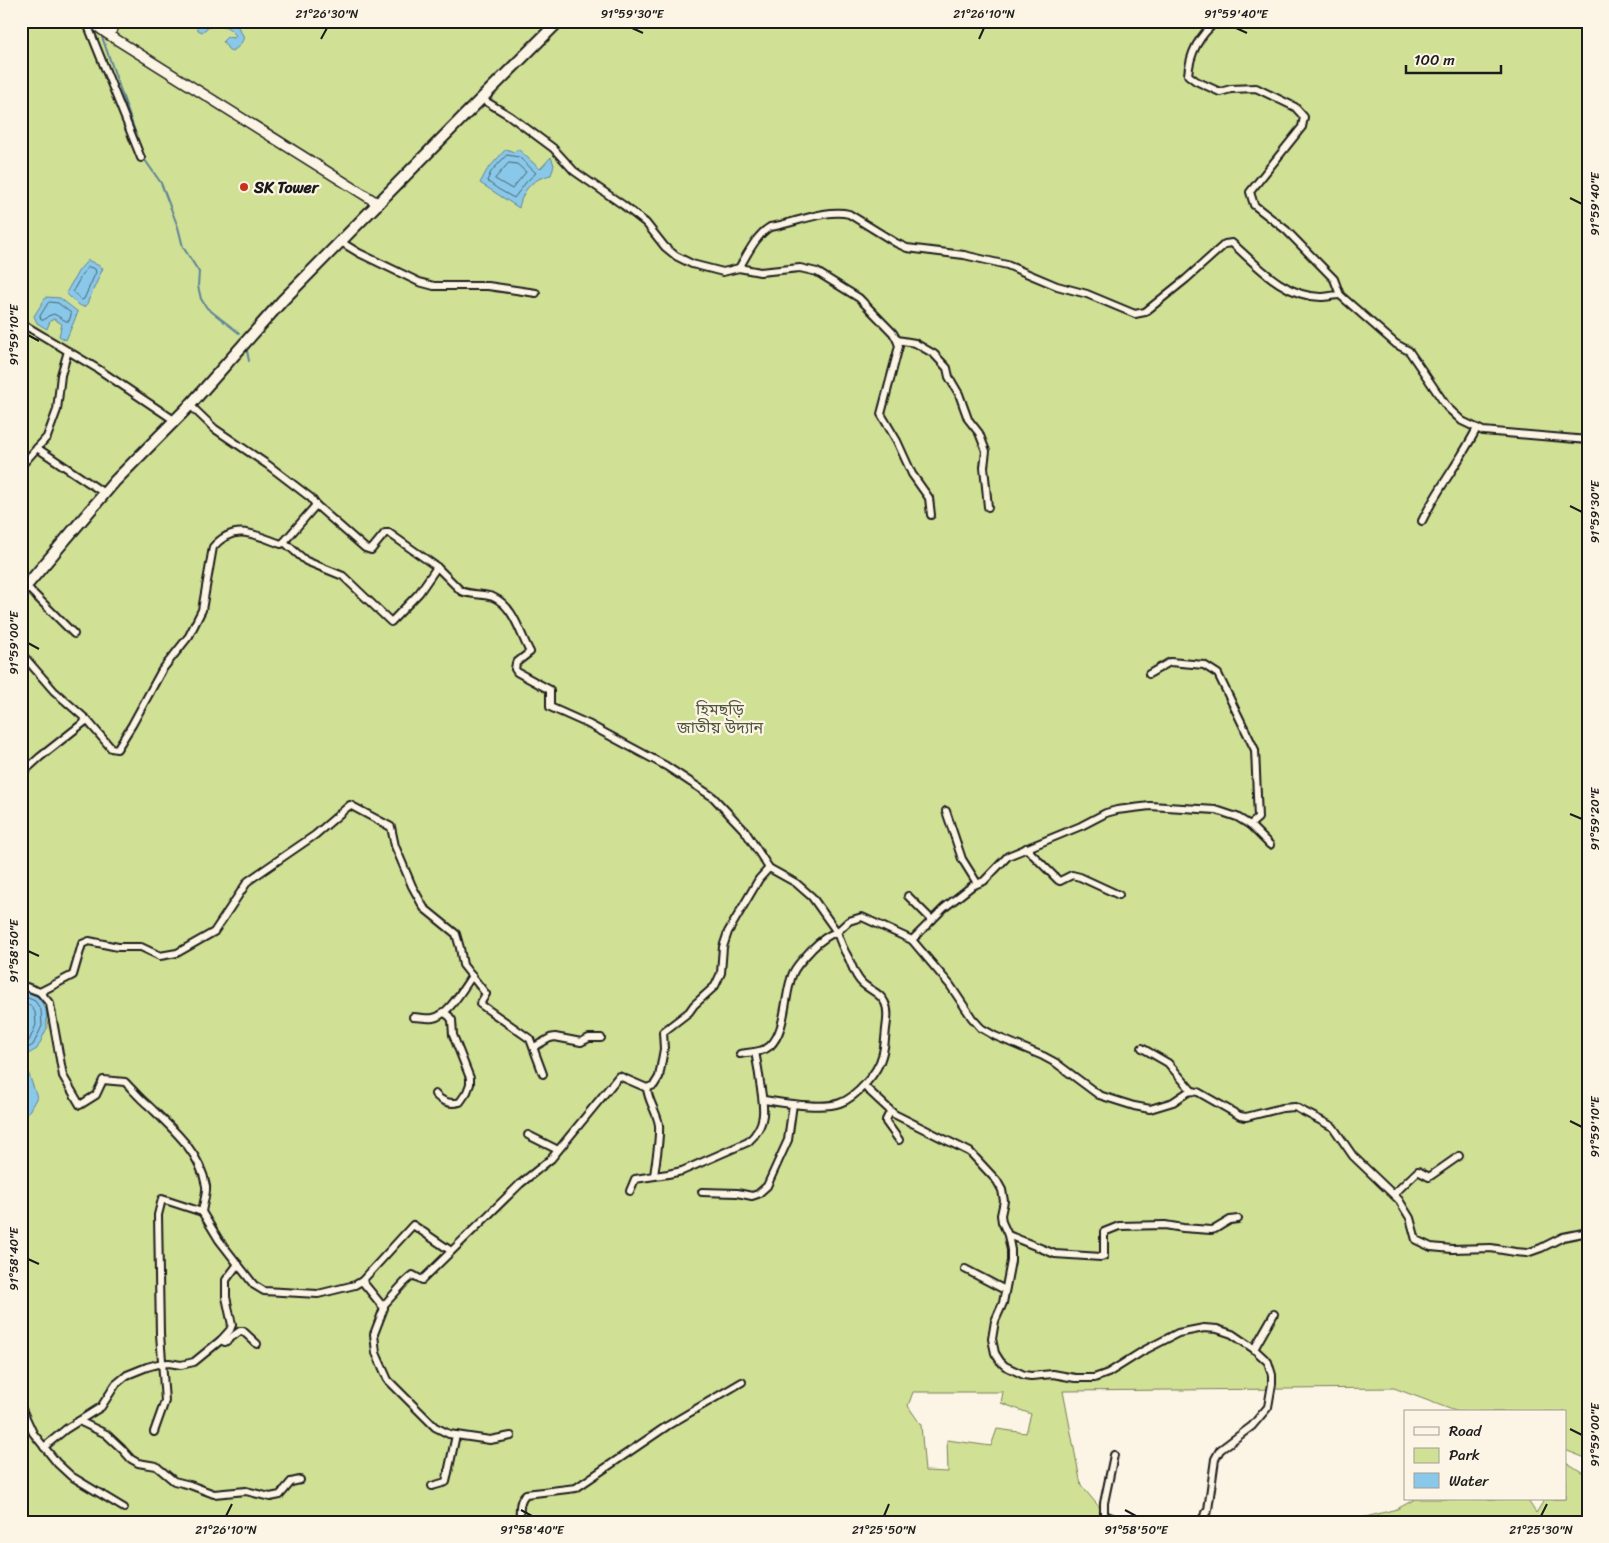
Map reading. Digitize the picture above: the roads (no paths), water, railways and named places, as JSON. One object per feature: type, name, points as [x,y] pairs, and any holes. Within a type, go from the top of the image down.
[{"type":"main road","points":[[24,589],[104,493],[190,405],[282,301],[559,21]]},
{"type":"main road","points":[[90,22],[379,204]]},
{"type":"street","points":[[109,34],[116,21]]},
{"type":"street","points":[[1217,21],[1206,31],[1196,45],[1189,62],[1188,75],[1196,81],[1220,92],[1231,89],[1256,88],[1295,107],[1304,118],[1302,127],[1250,192],[1254,205],[1286,230],[1334,279],[1340,295],[1396,344],[1409,351],[1447,407],[1462,421],[1483,430],[1588,440]]},
{"type":"street","points":[[90,22],[141,158]]},
{"type":"street","points":[[482,98],[553,148],[574,171],[646,223],[676,256],[692,264],[723,272],[739,268],[760,272],[800,268],[817,272],[860,298],[881,319],[897,340],[899,346],[881,414],[912,474],[929,498],[931,516]]},
{"type":"street","points":[[739,268],[756,241],[770,227],[842,212],[849,214],[907,248],[964,255],[1007,265],[1057,286],[1088,294],[1135,314],[1145,312],[1228,243],[1232,244],[1290,290],[1321,297],[1340,295]]},
{"type":"street","points":[[342,242],[359,253],[419,282],[434,286],[488,286],[536,293]]},
{"type":"street","points":[[21,323],[98,369],[174,420]]},
{"type":"street","points":[[897,340],[915,343],[934,354],[947,368],[948,376],[968,419],[979,433],[986,452],[984,467],[988,507]]},
{"type":"street","points":[[21,466],[47,437],[57,410],[61,375],[68,351]]},
{"type":"street","points":[[190,405],[215,428],[311,498],[316,506],[365,548],[371,550],[382,536],[389,533],[437,567],[461,591],[495,598],[510,612],[530,652],[516,663],[515,669],[517,672],[550,690],[550,707],[588,724],[666,766],[713,796],[745,831],[770,868],[796,883],[812,897],[837,932],[855,976],[870,990],[880,995],[886,1005],[887,1020],[882,1057],[864,1086],[840,1103],[828,1106],[764,1100]]},
{"type":"street","points":[[1422,520],[1432,500],[1478,428]]},
{"type":"street","points":[[37,448],[104,493]]},
{"type":"street","points":[[21,654],[54,690],[87,720],[111,748],[117,748],[162,670],[190,636],[202,610],[213,547],[220,539],[238,532],[247,532],[281,544],[316,506]]},
{"type":"street","points":[[284,542],[306,561],[343,576],[391,622],[418,593],[437,567]]},
{"type":"street","points":[[24,589],[74,634]]},
{"type":"street","points":[[1149,674],[1170,662],[1204,665],[1218,674],[1255,750],[1258,818],[1250,825]]},
{"type":"street","points":[[21,774],[87,720]]},
{"type":"street","points":[[40,992],[73,975],[82,944],[89,941],[118,947],[141,947],[160,956],[177,953],[214,932],[248,881],[315,835],[350,805],[391,827],[395,846],[412,886],[424,908],[456,934],[463,965],[486,994],[480,1004],[530,1039],[543,1074]]},
{"type":"street","points":[[912,940],[932,920],[978,883],[984,881],[1008,856],[1082,826],[1106,813],[1117,810],[1150,806],[1216,810],[1237,817],[1250,825],[1270,844]]},
{"type":"street","points":[[946,811],[962,859],[978,883]]},
{"type":"street","points":[[1026,848],[1058,880],[1060,881],[1072,875],[1080,877],[1120,896]]},
{"type":"street","points":[[511,1436],[490,1440],[449,1434],[435,1427],[388,1380],[376,1353],[374,1334],[384,1308],[383,1306],[413,1275],[422,1280],[520,1184],[551,1159],[619,1076],[647,1088],[654,1085],[659,1076],[664,1049],[663,1032],[689,1012],[715,986],[721,973],[723,947],[728,932],[754,886],[770,868]]},
{"type":"street","points":[[908,896],[932,920]]},
{"type":"street","points":[[740,1054],[768,1048],[776,1037],[785,1010],[792,976],[797,966],[816,945],[829,935],[837,932],[849,921],[862,917],[912,940],[950,985],[980,1028],[1056,1063],[1099,1095],[1150,1109],[1172,1102],[1192,1091],[1198,1092],[1240,1116],[1246,1117],[1294,1107],[1326,1123],[1335,1130],[1353,1156],[1365,1169],[1400,1200],[1410,1218],[1416,1240],[1431,1247],[1452,1249],[1491,1248],[1527,1253],[1563,1238],[1588,1232]]},
{"type":"street","points":[[413,1017],[434,1018],[443,1012],[453,1003],[472,976]]},
{"type":"street","points":[[21,985],[40,992],[50,1004],[63,1076],[80,1105],[96,1095],[103,1080],[125,1082],[148,1106],[163,1118],[191,1149],[199,1164],[206,1188],[202,1212]]},
{"type":"street","points":[[435,1094],[439,1099],[448,1103],[460,1102],[470,1084],[467,1068],[453,1035],[452,1020],[443,1012]]},
{"type":"street","points":[[534,1048],[554,1037],[581,1042],[589,1038],[601,1038]]},
{"type":"street","points":[[1142,1048],[1168,1063],[1192,1091]]},
{"type":"street","points":[[630,1191],[634,1179],[682,1171],[748,1142],[755,1136],[760,1129],[764,1100],[755,1052]]},
{"type":"street","points":[[864,1086],[890,1112],[970,1152],[1002,1190],[1004,1201],[1001,1215],[1008,1235],[1011,1261],[1003,1302],[993,1330],[993,1345],[995,1353],[1005,1366],[1024,1375],[1053,1374],[1084,1379],[1101,1376],[1178,1333],[1204,1328],[1218,1329],[1232,1334],[1254,1349],[1268,1362],[1272,1375],[1268,1407],[1252,1426],[1220,1450],[1215,1459],[1208,1510],[1200,1522]]},
{"type":"street","points":[[647,1088],[648,1097],[659,1124],[654,1176]]},
{"type":"street","points":[[702,1192],[737,1193],[752,1196],[758,1194],[767,1186],[788,1140],[793,1104]]},
{"type":"street","points":[[890,1112],[886,1122],[900,1140]]},
{"type":"street","points":[[528,1135],[558,1150]]},
{"type":"street","points":[[1394,1194],[1418,1171],[1429,1177],[1459,1156]]},
{"type":"street","points":[[154,1432],[166,1401],[160,1334],[158,1215],[162,1199],[202,1212],[220,1240],[254,1285],[264,1291],[318,1294],[355,1286],[362,1281],[412,1226],[451,1251]]},
{"type":"street","points":[[1008,1235],[1055,1254],[1102,1257],[1104,1256],[1104,1232],[1119,1226],[1165,1225],[1211,1230],[1238,1218]]},
{"type":"street","points":[[44,1447],[66,1429],[101,1407],[116,1384],[127,1375],[162,1363],[182,1365],[194,1362],[221,1340],[232,1325],[226,1297],[226,1280],[238,1264]]},
{"type":"street","points":[[964,1269],[1005,1290]]},
{"type":"street","points":[[362,1281],[383,1306]]},
{"type":"street","points":[[1254,1349],[1274,1314]]},
{"type":"street","points":[[221,1340],[225,1342],[240,1331],[243,1331],[257,1344]]},
{"type":"street","points":[[520,1522],[520,1505],[522,1498],[526,1494],[576,1488],[667,1426],[742,1382]]},
{"type":"street","points":[[21,1407],[33,1433],[57,1463],[71,1476],[124,1508]]},
{"type":"street","points":[[79,1421],[106,1434],[131,1459],[138,1463],[156,1466],[174,1481],[214,1494],[246,1491],[270,1497],[280,1495],[292,1482],[300,1480]]},
{"type":"street","points":[[432,1486],[446,1482],[456,1435]]},
{"type":"street","points":[[1114,1455],[1104,1503],[1104,1515],[1112,1518],[1114,1522]]},
{"type":"water","points":[[195,21],[232,21],[244,37],[239,46],[231,51],[223,41],[227,37],[234,38],[236,36],[229,28],[215,25],[202,32],[198,30],[194,23]]},
{"type":"water","points":[[506,149],[514,152],[518,149],[540,169],[551,157],[554,165],[551,175],[539,179],[529,186],[523,195],[519,208],[480,183],[487,170]]},
{"type":"water","points":[[88,260],[103,268],[86,306],[83,307],[66,293],[79,270]]},
{"type":"water","points":[[46,297],[60,298],[78,312],[66,340],[59,336],[62,324],[54,319],[50,321],[47,329],[37,323],[34,316]]},
{"type":"water","points":[[21,989],[38,997],[46,1009],[47,1028],[37,1049],[21,1058]]},
{"type":"water","points":[[21,1069],[28,1072],[37,1097],[28,1113],[21,1118]]},
{"type":"waterway","points":[[101,34],[145,160],[161,183],[178,227],[183,247],[199,272],[198,286],[201,299],[207,308],[239,333]]},
{"type":"waterway","points":[[246,346],[249,361]]},
{"type":"place","name":"SK Tower","points":[[244,187]]},
{"type":"park label","name":"হিমছড়ি জাতীয় উদ্যান","points":[[720,718]]}]
